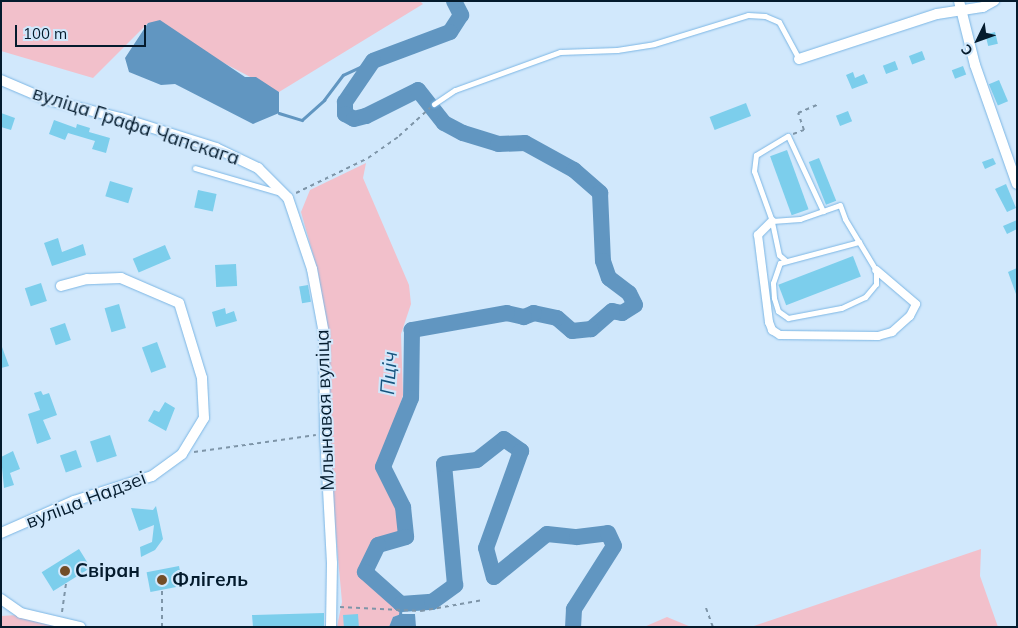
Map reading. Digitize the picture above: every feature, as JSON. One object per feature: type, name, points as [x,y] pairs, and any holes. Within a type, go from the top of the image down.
[{"type":"street","points":[[799,59],[961,6],[994,1]]},
{"type":"street","points":[[961,6],[975,65],[1017,184]]},
{"type":"street","name":"вуліца Графа Чапскага","points":[[1,80],[48,100],[121,118],[216,148],[258,168],[286,196]]},
{"type":"street","name":"Млынавая вуліца","points":[[286,196],[320,301],[324,334],[325,434],[333,607],[331,627]]},
{"type":"street","points":[[772,221],[758,235],[769,322],[772,330],[780,336],[878,336],[892,332],[910,316],[916,304],[876,270]]},
{"type":"street","name":"вуліца Надзеі","points":[[1,533],[74,501],[152,476],[182,454],[204,418],[202,378],[179,303],[121,278],[87,279],[61,286]]},
{"type":"street","points":[[1,599],[21,613],[80,627]]},
{"type":"lane","points":[[432,106],[455,90],[560,52],[617,50],[654,44],[748,15],[765,16],[779,22],[799,59]]},
{"type":"lane","points":[[786,261],[779,255],[772,221],[753,161],[761,150],[788,136],[822,211]]},
{"type":"lane","points":[[195,168],[286,196]]},
{"type":"lane","points":[[772,221],[800,219],[840,205],[876,270],[876,284],[865,297],[841,308],[788,318],[778,311],[773,283],[780,263],[859,242]]},
{"type":"path","points":[[798,132],[804,130],[798,113],[817,105]]},
{"type":"path","points":[[286,196],[368,158],[399,136],[432,106]]},
{"type":"path","points":[[182,454],[325,434]]},
{"type":"path","points":[[60,622],[66,584]]},
{"type":"path","points":[[162,590],[162,627]]},
{"type":"path","points":[[333,607],[422,611],[483,600]]},
{"type":"path","points":[[706,608],[713,627]]},
{"type":"shaded area","points":[[1,1],[420,1],[423,4],[279,92],[148,23],[93,78],[1,51]]},
{"type":"shaded area","points":[[366,163],[363,178],[409,285],[411,304],[401,334],[403,395],[381,467],[401,507],[403,535],[377,540],[363,572],[398,604],[401,614],[393,617],[389,627],[337,627],[342,602],[327,435],[328,337],[318,272],[301,212],[310,190]]},
{"type":"shaded area","points":[[981,549],[980,576],[998,627],[751,627]]},
{"type":"shaded area","points":[[17,615],[64,627],[1,627],[1,616]]},
{"type":"shaded area","points":[[667,617],[691,627],[644,627]]},
{"type":"water","points":[[160,20],[245,77],[256,77],[279,92],[279,113],[253,124],[175,84],[161,85],[129,72],[125,58],[148,23]]},
{"type":"water","points":[[401,614],[415,614],[416,627],[389,627],[393,617]]},
{"type":"building","points":[[995,32],[998,44],[988,46],[985,34]]},
{"type":"building","points":[[922,51],[925,59],[912,64],[909,56]]},
{"type":"building","points":[[895,61],[898,69],[886,74],[883,66]]},
{"type":"building","points":[[963,66],[966,74],[955,79],[952,70]]},
{"type":"building","points":[[853,72],[855,78],[864,74],[868,83],[852,89],[846,75]]},
{"type":"building","points":[[999,80],[1008,101],[998,105],[989,84]]},
{"type":"building","points":[[746,103],[751,116],[715,130],[710,117]]},
{"type":"building","points":[[848,111],[852,121],[840,126],[836,116]]},
{"type":"building","points":[[1,113],[15,118],[11,130],[1,127]]},
{"type":"building","points":[[54,120],[76,128],[77,124],[90,128],[89,132],[110,138],[106,153],[92,149],[95,141],[68,133],[65,140],[49,134]]},
{"type":"building","points":[[787,150],[809,209],[792,215],[770,156]]},
{"type":"building","points":[[819,158],[836,201],[826,205],[809,162]]},
{"type":"building","points":[[993,158],[996,164],[985,169],[982,162]]},
{"type":"building","points":[[110,181],[133,188],[128,203],[105,196]]},
{"type":"building","points":[[1006,184],[1016,208],[1007,212],[995,189]]},
{"type":"building","points":[[198,190],[217,194],[213,212],[194,208]]},
{"type":"building","points":[[1017,220],[1017,229],[1007,234],[1003,226]]},
{"type":"building","points":[[58,238],[62,252],[83,244],[86,255],[52,266],[44,243]]},
{"type":"building","points":[[165,245],[171,259],[139,272],[133,259]]},
{"type":"building","points":[[853,256],[861,277],[786,305],[778,285]]},
{"type":"building","points":[[236,264],[237,286],[216,287],[215,265]]},
{"type":"building","points":[[1017,268],[1017,294],[1016,294],[1008,272]]},
{"type":"building","points":[[41,283],[47,301],[31,306],[25,288]]},
{"type":"building","points":[[308,285],[311,302],[302,303],[299,287]]},
{"type":"building","points":[[119,304],[126,328],[111,332],[105,308]]},
{"type":"building","points":[[225,308],[226,314],[234,311],[237,321],[216,327],[212,312]]},
{"type":"building","points":[[65,323],[71,340],[56,345],[50,328]]},
{"type":"building","points":[[157,342],[166,367],[151,373],[142,347]]},
{"type":"building","points":[[1,348],[9,366],[1,368]]},
{"type":"building","points":[[41,391],[43,395],[49,393],[57,415],[43,420],[51,439],[37,444],[28,414],[40,410],[34,393]]},
{"type":"building","points":[[165,402],[175,408],[166,431],[148,421],[154,410],[159,412]]},
{"type":"building","points":[[110,435],[117,456],[97,462],[90,441]]},
{"type":"building","points":[[76,450],[82,467],[66,473],[60,456]]},
{"type":"building","points":[[13,451],[20,469],[10,473],[14,485],[4,488],[1,457]]},
{"type":"building","points":[[156,506],[163,539],[155,550],[141,557],[140,547],[152,542],[154,525],[139,531],[131,508],[153,510]]},
{"type":"building","points":[[79,549],[91,568],[53,591],[42,572]]},
{"type":"building","points":[[179,566],[183,586],[150,592],[147,572]]},
{"type":"building","points":[[324,613],[324,627],[253,627],[252,615]]},
{"type":"building","points":[[358,614],[359,627],[344,627],[343,615]]},
{"type":"waterway","name":"Пціч","points":[[454,1],[461,15],[450,32],[373,61],[345,102],[345,114],[354,119],[366,116],[418,90],[444,123],[463,133],[498,144],[525,143],[574,170],[600,193],[603,261],[609,278],[629,293],[635,305],[622,313],[612,311],[591,329],[572,331],[557,318],[534,313],[524,317],[507,313],[412,330],[411,398],[383,467],[403,507],[406,537],[378,545],[365,572],[401,604],[432,602],[455,585],[444,464],[477,460],[504,439],[521,451],[486,548],[494,577],[547,534],[577,537],[608,533],[614,546],[574,609],[573,627]]},
{"type":"waterway","points":[[279,113],[302,120],[324,100],[343,75],[373,61]]},
{"type":"waterway","points":[[400,615],[401,604]]},
{"type":"place","name":"Свіран","points":[[65,571]]},
{"type":"place","name":"Флігель","points":[[162,580]]}]
